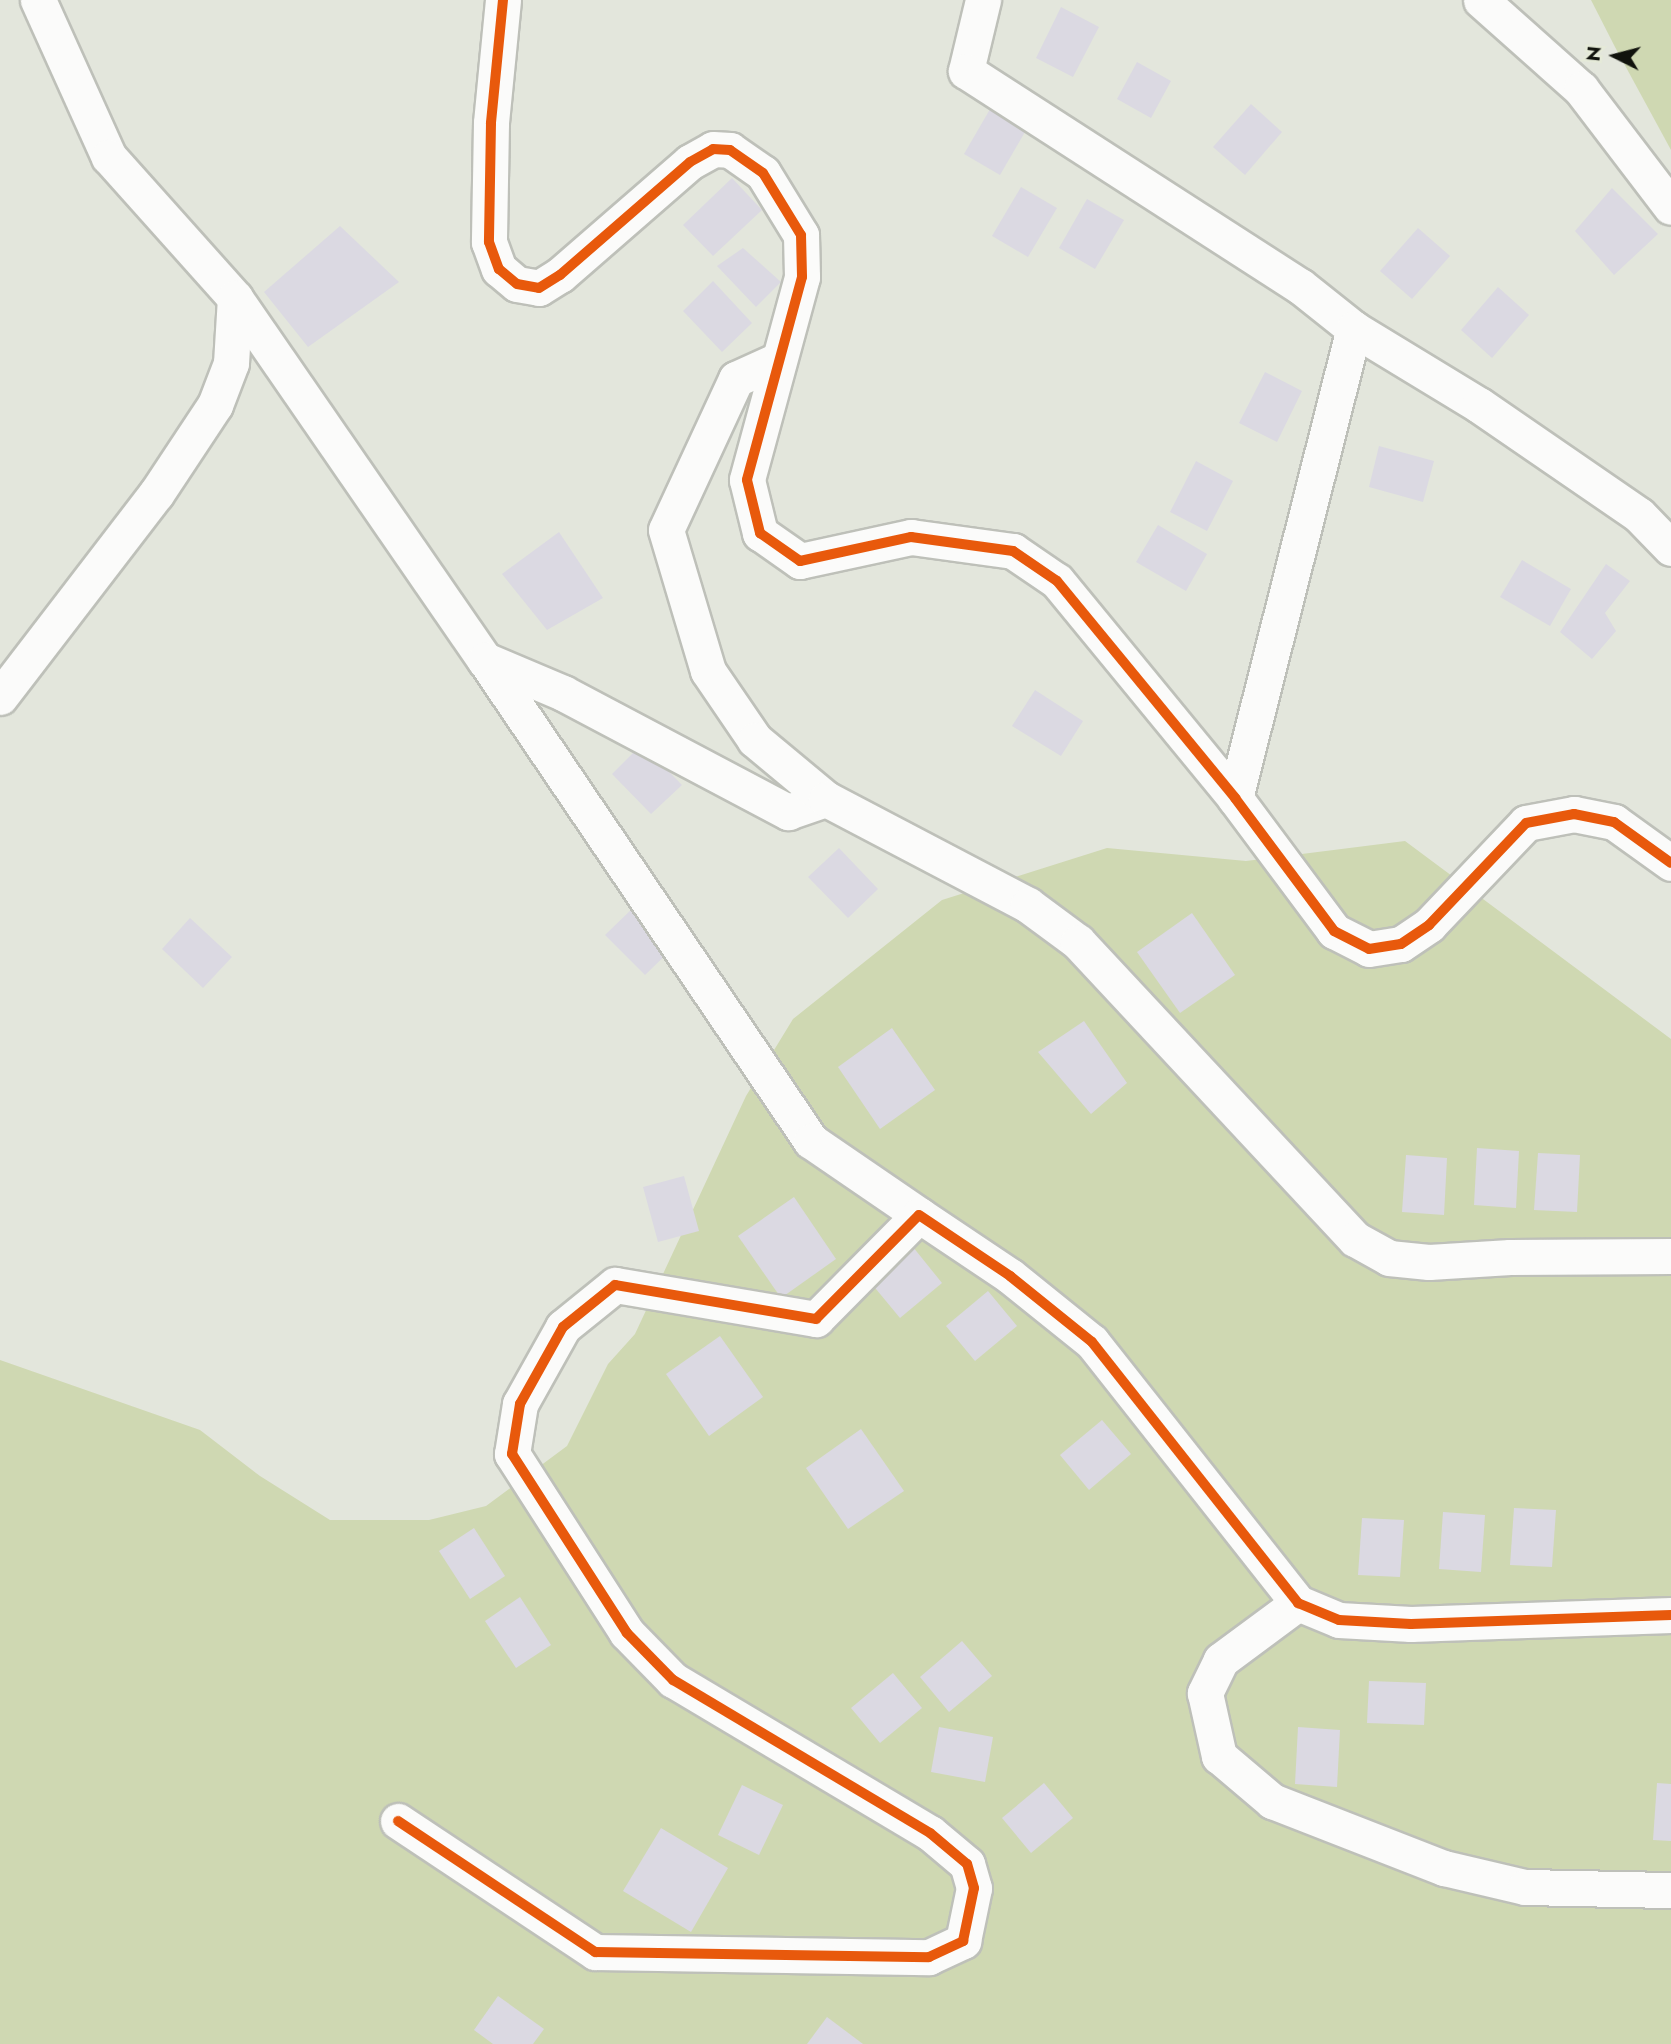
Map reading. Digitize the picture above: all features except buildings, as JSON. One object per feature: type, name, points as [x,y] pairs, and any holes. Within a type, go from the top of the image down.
[{"type":"street","points":[[38,0],[108,158],[235,298],[485,660],[811,1141],[1010,1276],[1092,1342],[1298,1603],[1339,1620],[1411,1623],[1671,1615]]},
{"type":"street","points":[[503,0],[489,194],[489,242],[499,269],[517,284],[539,288],[577,263],[690,162],[713,149],[730,150],[763,173],[801,235],[802,277],[747,480],[760,533],[800,561],[911,537],[1013,551],[1057,581],[1235,798],[1335,931],[1369,949],[1401,944],[1429,925],[1526,823],[1574,814],[1614,822],[1671,863]]},
{"type":"street","points":[[983,0],[966,71],[1300,286],[1354,328],[1479,405],[1639,515],[1671,548]]},
{"type":"street","points":[[1481,0],[1581,89],[1671,207]]},
{"type":"street","points":[[0,697],[156,494],[215,405],[231,363],[235,298]]},
{"type":"street","points":[[1235,798],[1354,328]]},
{"type":"street","points":[[778,360],[736,379],[666,530],[708,671],[755,740],[826,799],[1028,905],[1078,942],[1355,1239],[1389,1258],[1429,1262],[1510,1256],[1671,1256]]},
{"type":"street","points":[[485,660],[563,692],[788,812],[826,799]]},
{"type":"street","points":[[398,1821],[595,1952],[929,1957],[963,1941],[974,1888],[967,1864],[930,1833],[673,1680],[627,1633],[512,1454],[520,1404],[563,1327],[615,1285],[816,1319],[919,1215]]},
{"type":"street","points":[[1298,1603],[1221,1660],[1205,1693],[1219,1756],[1272,1801],[1444,1868],[1524,1887],[1671,1890]]},
{"type":"green space","points":[[1591,0],[1671,0],[1671,150],[1615,47]]},
{"type":"green space","points":[[1405,841],[1671,1039],[1671,2044],[0,2044],[0,1360],[200,1430],[260,1476],[330,1520],[429,1520],[486,1506],[567,1446],[608,1364],[635,1334],[746,1096],[793,1019],[942,900],[1107,848],[1246,861]]},
{"type":"cycle path","points":[[503,0],[491,123],[489,242],[499,269],[517,284],[539,288],[560,275],[690,162],[713,149],[730,150],[763,173],[801,235],[802,277],[747,480],[760,533],[800,561],[911,537],[1013,551],[1057,581],[1235,798],[1334,931],[1369,949],[1401,944],[1429,925],[1526,823],[1574,814],[1614,822],[1671,863]]},
{"type":"cycle path","points":[[398,1821],[595,1952],[929,1957],[963,1941],[974,1888],[967,1864],[930,1833],[673,1680],[627,1633],[512,1454],[520,1404],[563,1327],[615,1285],[816,1319],[919,1215],[1010,1276],[1092,1342],[1298,1603],[1339,1620],[1411,1624],[1671,1615]]}]
